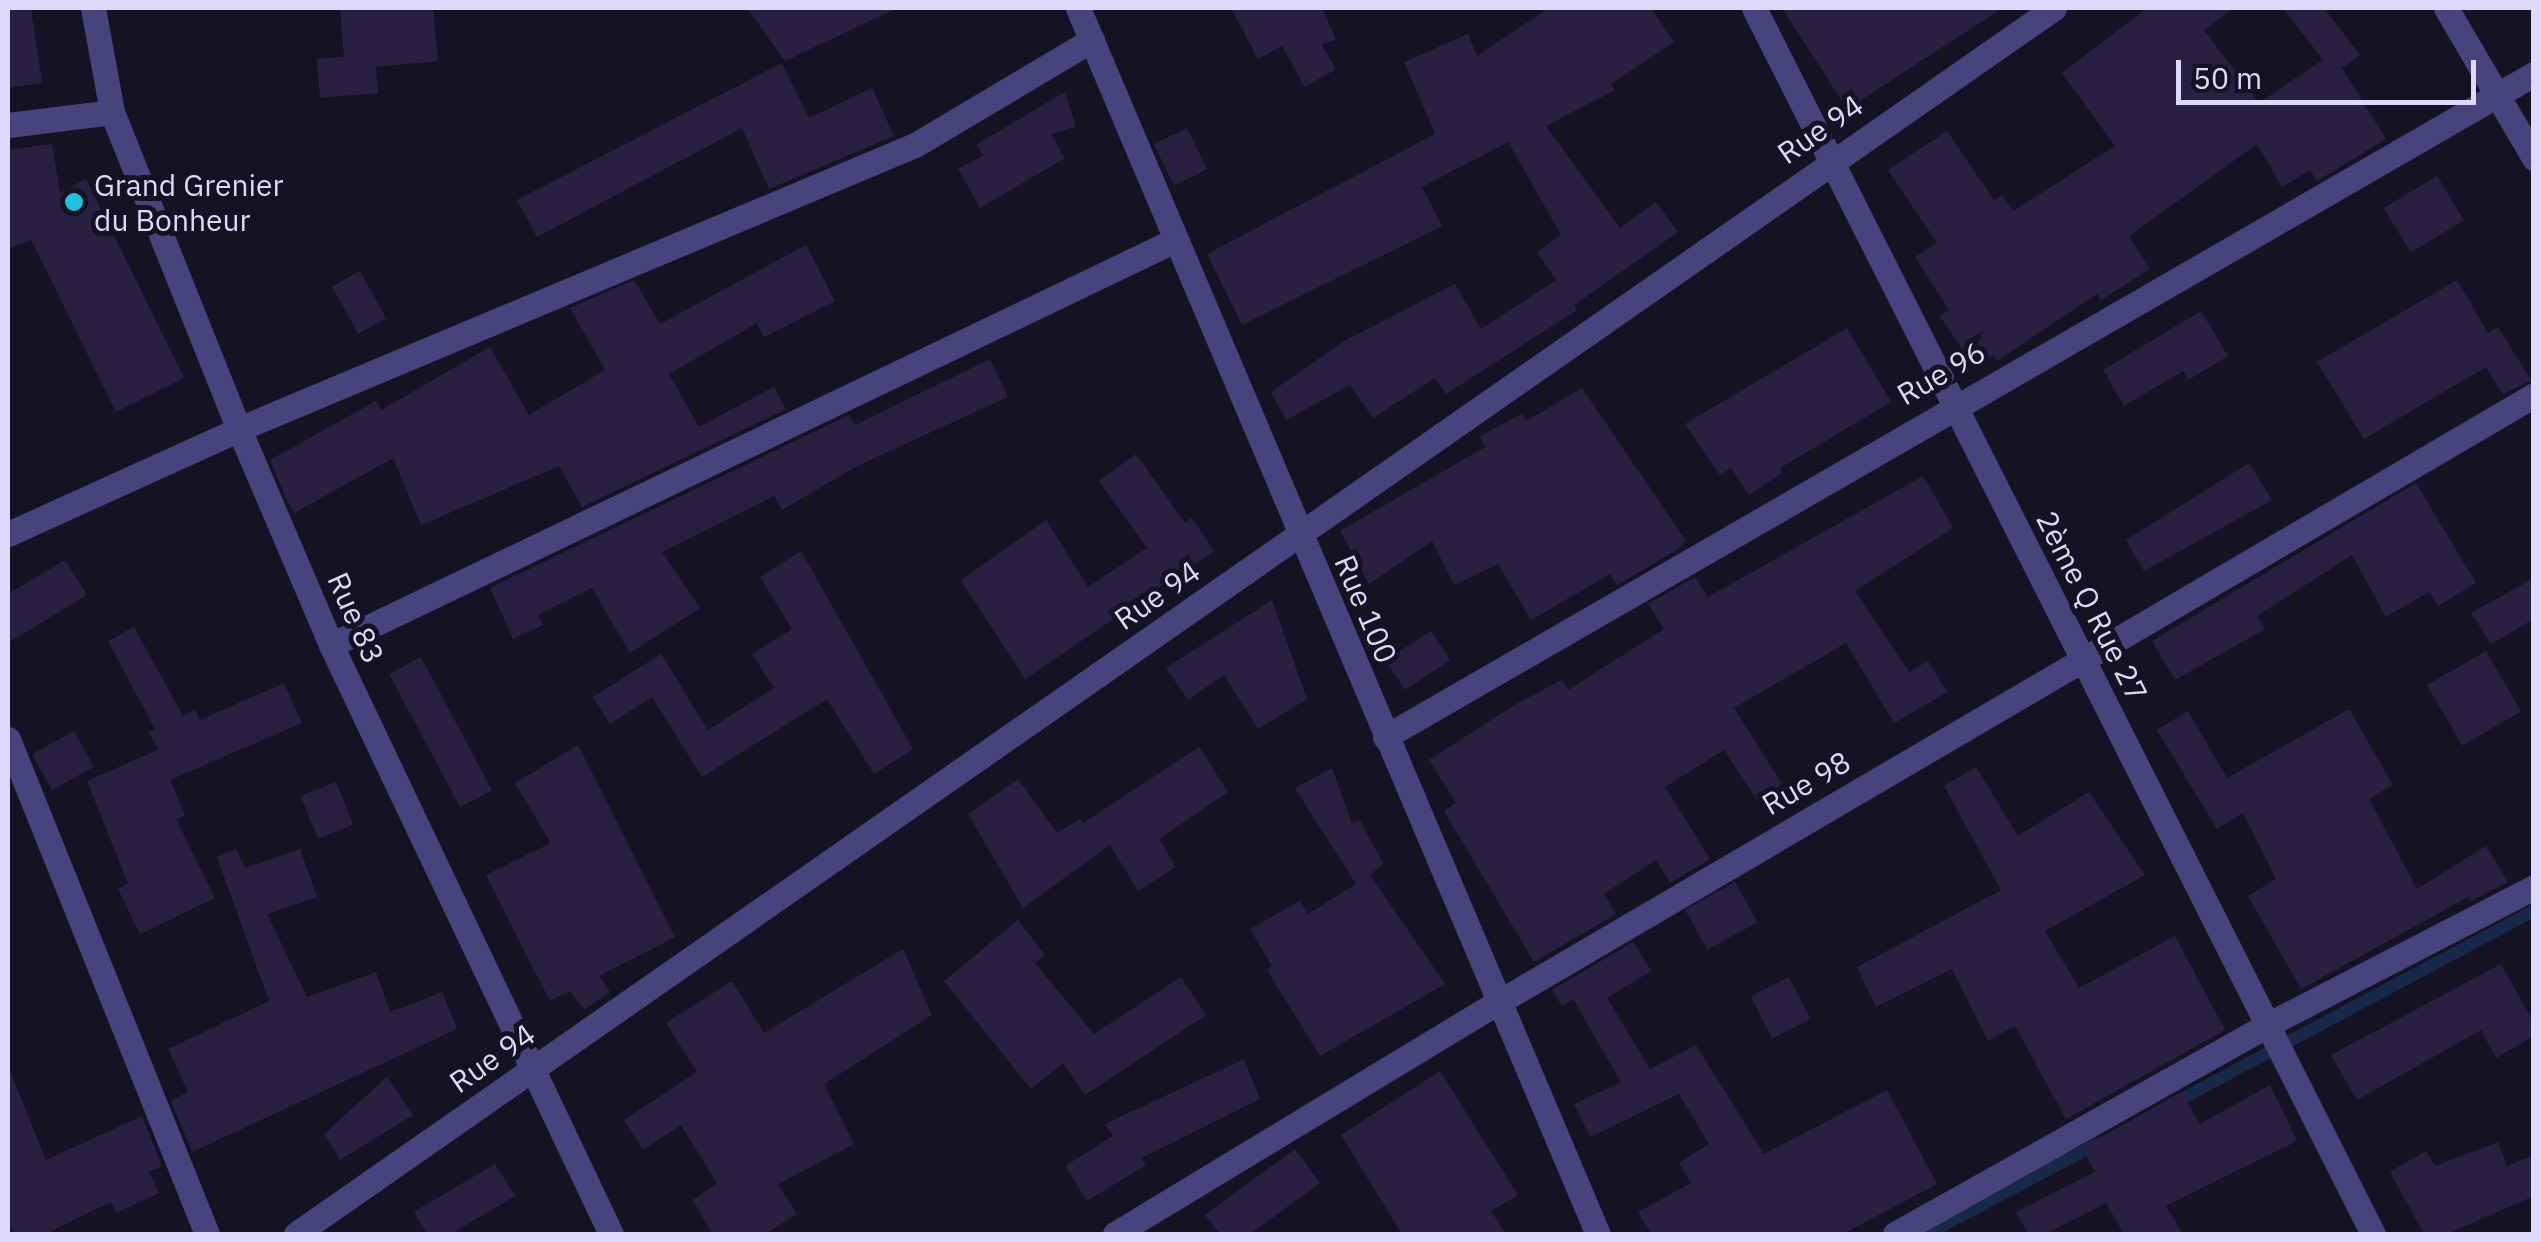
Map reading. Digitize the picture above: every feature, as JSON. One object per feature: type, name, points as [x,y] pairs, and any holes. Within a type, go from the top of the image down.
[{"type":"street","name":"Rue 83","points":[[93,8],[112,112],[239,429],[331,646],[611,1234]]},
{"type":"street","name":"Rue 100","points":[[1078,8],[1496,1003],[1598,1234]]},
{"type":"street","name":"2ème Q Rue 27","points":[[1754,8],[2373,1234]]},
{"type":"street","name":"Rue 94","points":[[296,1234],[2054,8]]},
{"type":"street","points":[[2446,8],[2534,158]]},
{"type":"street","points":[[8,534],[239,429],[915,144],[1092,40]]},
{"type":"street","name":"Rue 96","points":[[1385,737],[1954,403],[2534,74]]},
{"type":"street","points":[[8,125],[112,112]]},
{"type":"street","points":[[331,646],[1175,240]]},
{"type":"street","name":"Rue 98","points":[[1115,1234],[1496,1003],[2534,395]]},
{"type":"street","points":[[8,739],[207,1234]]},
{"type":"street","points":[[1896,1234],[2268,1025],[2534,888]]},
{"type":"building","points":[[8,8],[31,8],[42,83],[8,88]]},
{"type":"building","points":[[340,8],[433,8],[438,61],[376,67],[378,93],[320,98],[317,59],[344,57]]},
{"type":"building","points":[[747,8],[897,8],[785,61]]},
{"type":"building","points":[[1231,8],[1322,8],[1336,39],[1322,45],[1336,69],[1305,87],[1282,46],[1258,59]]},
{"type":"building","points":[[1549,8],[1651,8],[1674,42],[1611,84],[1615,90],[1546,126],[1620,228],[1656,202],[1678,232],[1574,305],[1577,310],[1446,394],[1435,378],[1373,418],[1350,385],[1286,420],[1271,392],[1346,340],[1455,284],[1481,329],[1556,280],[1537,252],[1561,235],[1508,142],[1422,187],[1442,226],[1242,325],[1207,254],[1435,134],[1404,62],[1468,34],[1477,56]]},
{"type":"building","points":[[1782,8],[2003,8],[1847,109]]},
{"type":"building","points":[[2147,8],[2234,8],[2204,30],[2259,103],[2323,60],[2283,8],[2324,8],[2360,55],[2342,68],[2386,139],[2317,181],[2310,170],[2282,187],[2257,144],[2129,236],[2150,269],[2101,300],[2097,294],[1997,361],[1993,355],[1974,367],[1940,316],[1949,310],[1915,257],[1937,243],[1888,170],[1947,131],[1994,200],[2002,195],[2013,211],[2115,146],[2062,73]]},
{"type":"building","points":[[782,63],[809,118],[872,88],[894,136],[769,189],[742,128],[537,237],[517,200]]},
{"type":"building","points":[[1065,92],[1076,127],[1051,134],[1065,158],[980,208],[958,169],[983,156],[977,144]]},
{"type":"building","points":[[1187,128],[1207,169],[1174,186],[1154,144]]},
{"type":"building","points":[[52,144],[60,193],[86,179],[184,378],[116,412],[31,240],[8,249],[8,150]]},
{"type":"building","points":[[2437,176],[2464,221],[2411,253],[2384,208]]},
{"type":"building","points":[[806,245],[835,301],[764,337],[757,323],[669,374],[699,427],[774,387],[786,409],[582,507],[559,466],[421,525],[393,458],[294,513],[286,498],[270,460],[376,401],[381,410],[490,347],[529,415],[605,370],[570,308],[634,280],[660,324]]},
{"type":"building","points":[[360,271],[386,318],[358,334],[332,287]]},
{"type":"building","points":[[2457,280],[2488,333],[2498,327],[2531,380],[2503,394],[2486,367],[2364,439],[2317,362]]},
{"type":"building","points":[[2201,311],[2228,356],[2188,380],[2183,371],[2124,406],[2103,370]]},
{"type":"building","points":[[1847,328],[1891,402],[1780,468],[1783,472],[1749,495],[1731,468],[1720,475],[1685,424]]},
{"type":"building","points":[[990,359],[1008,397],[859,465],[782,510],[774,496],[662,552],[700,608],[630,653],[592,588],[538,615],[543,625],[513,639],[490,588],[849,415],[855,425]]},
{"type":"building","points":[[1582,388],[1686,541],[1678,549],[1617,585],[1610,574],[1531,620],[1498,564],[1454,585],[1432,541],[1369,584],[1340,531],[1485,447],[1480,436],[1522,414],[1526,421]]},
{"type":"building","points":[[1136,454],[1185,523],[1192,518],[1214,551],[1025,679],[961,580],[1046,520],[1088,587],[1147,548],[1099,481]]},
{"type":"building","points":[[2249,463],[2272,500],[2144,571],[2126,540]]},
{"type":"building","points":[[1923,476],[1953,528],[1855,591],[1909,672],[1928,661],[1947,692],[1894,723],[1846,643],[1734,708],[1782,784],[1757,800],[1724,750],[1665,787],[1710,859],[1670,883],[1656,860],[1604,894],[1616,914],[1534,962],[1444,811],[1456,803],[1429,760],[1516,704],[1562,680],[1568,690],[1664,629],[1648,604],[1695,577],[1708,597]]},
{"type":"building","points":[[2416,483],[2476,583],[2438,606],[2429,592],[2386,617],[2352,555],[2257,616],[2265,629],[2175,680],[2152,641]]},
{"type":"building","points":[[801,551],[913,749],[874,774],[827,699],[702,777],[652,697],[610,724],[593,697],[661,654],[708,730],[774,688],[752,654],[792,629],[760,577]]},
{"type":"building","points":[[65,560],[87,595],[8,643],[8,594]]},
{"type":"building","points":[[2534,578],[2534,619],[2491,644],[2471,613]]},
{"type":"building","points":[[1272,600],[1307,699],[1258,729],[1224,675],[1188,700],[1166,668]]},
{"type":"building","points":[[134,627],[183,716],[195,710],[200,720],[284,683],[302,723],[170,780],[185,815],[176,819],[215,898],[140,934],[118,889],[128,884],[87,781],[158,750],[149,732],[155,729],[108,641]]},
{"type":"building","points":[[1431,631],[1450,660],[1405,690],[1386,660]]},
{"type":"building","points":[[2486,651],[2521,712],[2462,746],[2427,685]]},
{"type":"building","points":[[421,657],[492,790],[460,807],[389,674]]},
{"type":"building","points":[[2349,709],[2393,785],[2369,799],[2417,889],[2486,846],[2508,882],[2471,901],[2468,897],[2301,989],[2248,896],[2276,879],[2243,813],[2217,829],[2157,730],[2188,711],[2227,778]]},
{"type":"building","points":[[74,731],[94,767],[52,790],[32,754]]},
{"type":"building","points":[[578,745],[675,937],[599,976],[610,992],[584,1010],[570,991],[550,1001],[486,875],[551,843],[515,783]]},
{"type":"building","points":[[1199,747],[1228,792],[1159,839],[1176,867],[1138,891],[1110,845],[1023,908],[968,814],[1018,779],[1057,833],[1080,819],[1083,823]]},
{"type":"building","points":[[1976,767],[2018,836],[2089,792],[2145,875],[2045,931],[2079,988],[2175,936],[2225,1030],[2066,1119],[2015,1026],[1988,1041],[1952,969],[1876,1007],[1857,967],[2001,890],[1944,786]]},
{"type":"building","points":[[1332,768],[1352,824],[1360,820],[1383,864],[1370,875],[1445,984],[1320,1056],[1267,970],[1272,966],[1250,929],[1300,901],[1308,914],[1356,884],[1295,788]]},
{"type":"building","points":[[336,782],[353,825],[318,839],[301,796]]},
{"type":"building","points":[[236,849],[245,868],[300,849],[317,897],[267,914],[307,997],[376,972],[390,1012],[442,992],[457,1029],[192,1152],[171,1101],[188,1092],[168,1049],[269,1001],[217,857]]},
{"type":"building","points":[[1735,882],[1757,922],[1707,950],[1685,910]]},
{"type":"building","points":[[1018,920],[1045,955],[1035,963],[1094,1034],[1181,977],[1206,1015],[1085,1095],[1063,1063],[1031,1089],[944,981]]},
{"type":"building","points":[[1633,942],[1651,971],[1607,998],[1650,1069],[1696,1045],[1764,1154],[1887,1090],[1937,1184],[1843,1234],[1651,1234],[1638,1212],[1691,1183],[1679,1163],[1709,1144],[1679,1094],[1590,1137],[1574,1104],[1621,1082],[1573,999],[1562,1006],[1552,990]]},
{"type":"building","points":[[903,949],[932,1015],[824,1084],[854,1144],[778,1184],[797,1214],[765,1234],[712,1234],[693,1200],[717,1183],[681,1125],[643,1150],[624,1120],[697,1072],[666,1023],[732,981],[764,1033]]},
{"type":"building","points":[[2501,964],[2534,1023],[2534,1036],[2496,1058],[2481,1030],[2357,1100],[2331,1055]]},
{"type":"building","points":[[1789,977],[1810,1019],[1772,1038],[1751,997]]},
{"type":"building","points":[[1244,1059],[1260,1099],[1141,1158],[1146,1165],[1087,1201],[1065,1166],[1113,1136],[1105,1124]]},
{"type":"building","points":[[8,1066],[46,1160],[142,1116],[162,1166],[149,1172],[159,1193],[116,1213],[111,1202],[45,1234],[15,1234],[8,1222]]},
{"type":"building","points":[[1440,1071],[1518,1195],[1491,1211],[1506,1234],[1402,1234],[1341,1135]]},
{"type":"building","points":[[387,1077],[413,1115],[340,1160],[324,1134]]},
{"type":"building","points":[[2270,1085],[2297,1141],[2166,1206],[2183,1234],[2124,1234],[2106,1203],[2045,1234],[2028,1234],[2016,1212],[2095,1172],[2082,1148],[2181,1092],[2200,1124]]},
{"type":"building","points":[[2498,1142],[2507,1166],[2534,1155],[2534,1196],[2447,1234],[2424,1234],[2390,1172],[2426,1151],[2435,1166]]},
{"type":"building","points":[[1295,1149],[1320,1183],[1250,1234],[1220,1234],[1205,1215]]},
{"type":"building","points":[[495,1164],[515,1196],[451,1234],[427,1234],[414,1212]]},
{"type":"waterway","points":[[2172,1104],[2534,911]]},
{"type":"waterway","points":[[1927,1234],[2097,1144]]},
{"type":"place","name":"Grand Grenier du Bonheur","points":[[74,202]]}]
